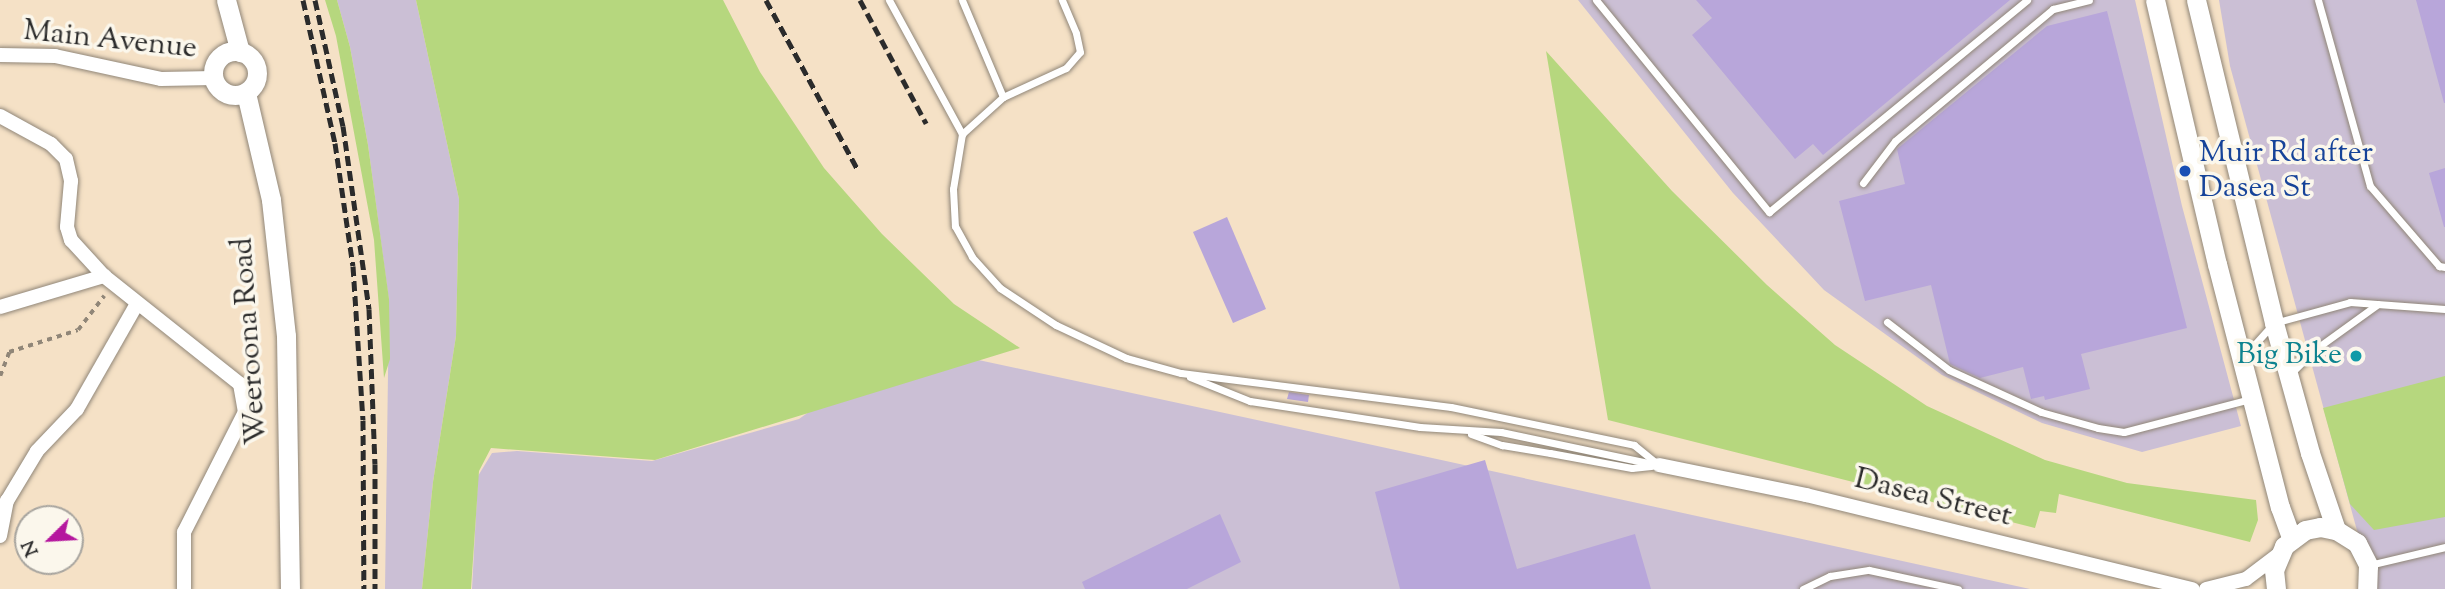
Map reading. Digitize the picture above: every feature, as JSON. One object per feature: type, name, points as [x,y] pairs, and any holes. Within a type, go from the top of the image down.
[{"type":"street","points":[[226,0],[240,52]]},
{"type":"street","points":[[2155,0],[2241,359],[2280,507],[2291,538]]},
{"type":"street","points":[[2196,0],[2274,323],[2310,453],[2333,522],[2357,543],[2368,565],[2367,589]]},
{"type":"street","points":[[240,52],[250,58],[256,68],[256,79],[246,93],[230,95],[217,85],[214,78],[218,60],[228,53],[240,52]]},
{"type":"street","name":"Main Avenue","points":[[0,55],[55,56],[161,79],[214,78]]},
{"type":"street","name":"Weeroona Road","points":[[246,93],[271,200],[286,336],[290,589]]},
{"type":"street","points":[[0,116],[51,144],[66,159],[71,181],[67,227],[71,240],[107,279],[240,384],[245,412],[184,532],[184,589]]},
{"type":"street","points":[[0,307],[107,279]]},
{"type":"street","points":[[0,536],[8,501],[31,461],[77,408],[137,304]]},
{"type":"street","name":"Dasea Street","points":[[1659,465],[1806,495],[2193,589]]},
{"type":"street","points":[[2206,589],[2246,579],[2278,555],[2291,538],[2305,530],[2333,522]]},
{"type":"street","points":[[2276,589],[2274,570],[2278,555]]},
{"type":"lane","points":[[889,0],[962,134],[953,189],[955,226],[972,257],[1000,288],[1056,325],[1126,358],[1181,373],[1250,401],[1463,432],[1501,432],[1659,465]]},
{"type":"lane","points":[[962,0],[1003,97]]},
{"type":"lane","points":[[962,134],[1003,97],[1066,68],[1080,52],[1076,33],[1062,0]]},
{"type":"lane","points":[[1596,0],[1769,212],[2027,0]]},
{"type":"lane","points":[[1863,183],[1895,141],[2053,9],[2089,0]]},
{"type":"lane","points":[[2318,0],[2370,186],[2440,266],[2445,267]]},
{"type":"lane","points":[[2241,359],[2274,323],[2350,302],[2445,309]]},
{"type":"lane","points":[[2290,374],[2317,348],[2378,304]]},
{"type":"lane","points":[[1887,322],[1949,370],[2041,412],[2098,428],[2124,432],[2252,398]]},
{"type":"lane","points":[[1181,373],[1451,407],[1634,445],[1659,465]]},
{"type":"lane","points":[[1463,432],[1502,445],[1632,468],[1659,465]]},
{"type":"lane","points":[[2368,565],[2445,547]]},
{"type":"lane","points":[[1803,589],[1830,576],[1869,570],[1958,589]]},
{"type":"path","points":[[0,376],[9,352],[78,330],[106,294],[107,279]]},
{"type":"shaded area","points":[[337,0],[416,0],[459,199],[456,336],[433,482],[422,589],[385,589],[389,301],[368,145],[350,47]]},
{"type":"shaded area","points":[[1578,0],[2135,0],[2182,206],[2241,426],[2142,452],[2042,423],[1942,375],[1824,290],[1733,193]]},
{"type":"shaded area","points":[[2219,0],[2445,0],[2445,589],[2373,589],[2230,66]]},
{"type":"shaded area","points":[[904,344],[2030,589],[472,589],[478,476],[492,453],[517,451],[652,461],[799,419]]},
{"type":"green space","points":[[325,0],[337,0],[350,47],[368,145],[389,299],[390,359],[384,378],[374,240],[336,36]]},
{"type":"green space","points":[[416,0],[723,0],[760,72],[824,168],[882,234],[954,304],[1020,348],[655,460],[491,448],[479,471],[471,589],[422,589],[433,482],[456,336],[459,199]]},
{"type":"green space","points":[[1546,51],[1672,191],[1767,285],[1835,345],[1927,406],[2045,460],[2127,483],[2256,500],[2258,520],[2250,542],[2059,494],[2056,513],[2040,511],[2035,528],[1608,420]]},
{"type":"green space","points":[[2445,376],[2445,517],[2374,530],[2350,504],[2323,408]]},
{"type":"building","points":[[1696,0],[2010,0],[1823,155],[1813,144],[1795,159],[1692,35],[1712,18]]},
{"type":"building","points":[[2416,0],[2445,0],[2445,103],[2444,103]]},
{"type":"building","points":[[2107,11],[2187,328],[2081,354],[2090,389],[2045,400],[2044,396],[2031,399],[2023,367],[1980,378],[1950,364],[1931,285],[1865,301],[1839,201],[1905,184],[1897,149],[2047,26]]},
{"type":"building","points":[[2445,168],[2445,227],[2444,227],[2429,173]]},
{"type":"building","points":[[1227,217],[1266,309],[1233,323],[1193,232]]},
{"type":"building","points":[[1289,392],[1309,395],[1308,402],[1287,399]]},
{"type":"building","points":[[1485,460],[1517,569],[1635,534],[1651,589],[1400,589],[1375,492]]},
{"type":"building","points":[[1220,514],[1241,562],[1187,589],[1085,589],[1082,582]]},
{"type":"railway","points":[[303,0],[335,143],[353,266],[363,420],[364,589]]},
{"type":"railway","points":[[315,0],[343,126],[369,309],[375,464],[375,589]]},
{"type":"railway","points":[[766,0],[857,168]]},
{"type":"railway","points":[[860,0],[926,123]]},
{"type":"place","name":"Muir Rd after Dasea St","points":[[2185,171]]},
{"type":"place","name":"Big Bike","points":[[2356,356]]}]
